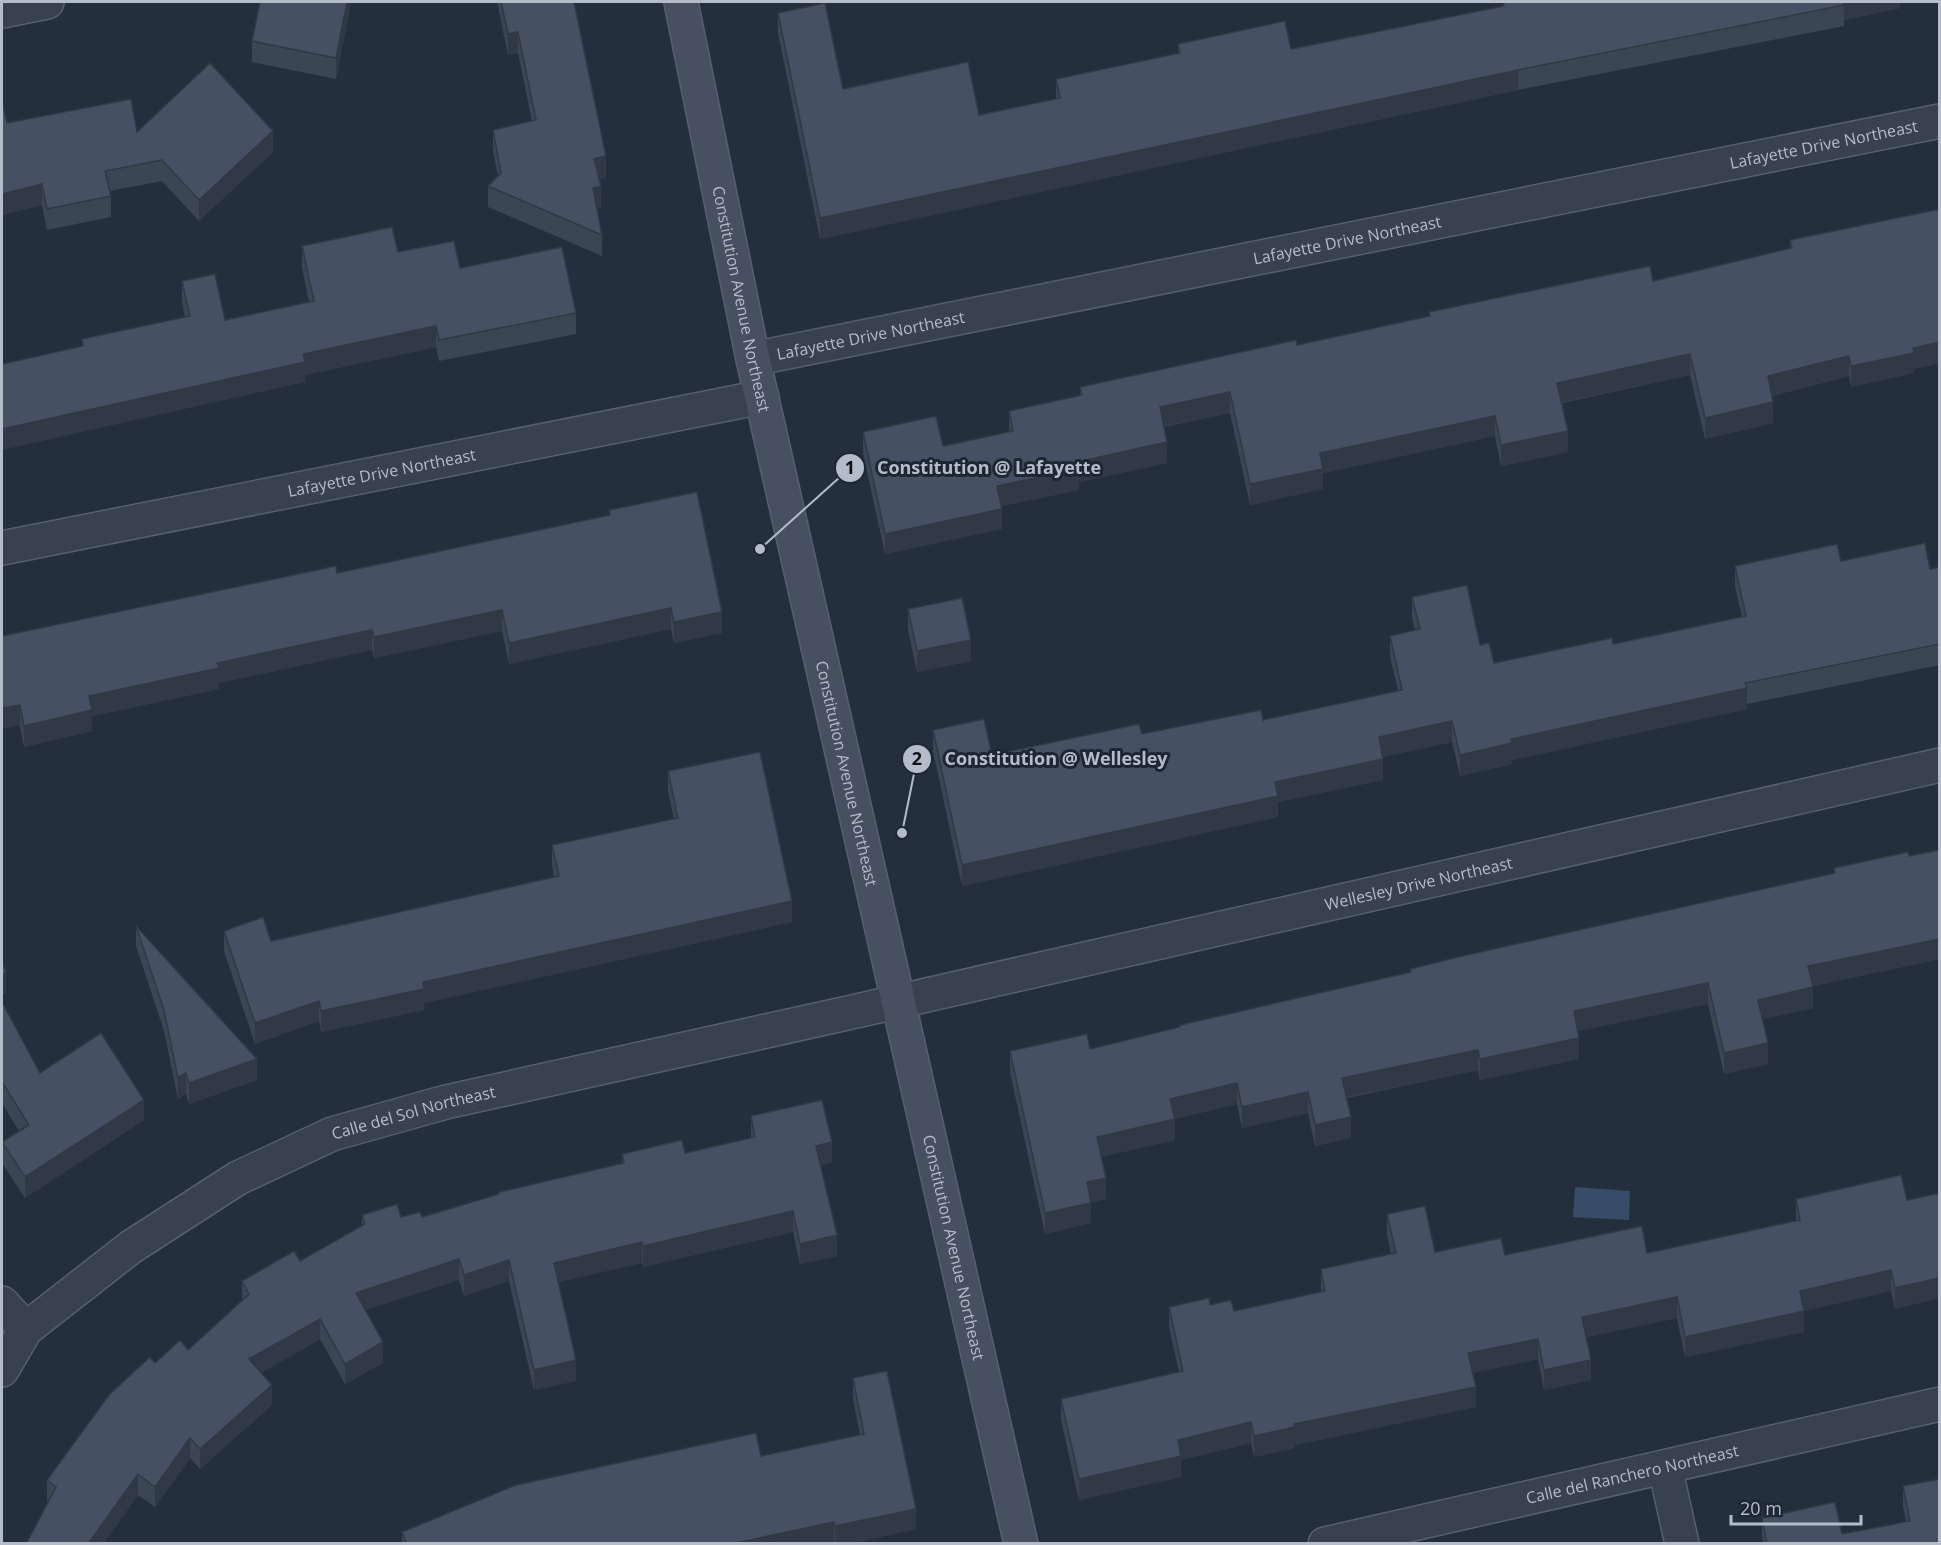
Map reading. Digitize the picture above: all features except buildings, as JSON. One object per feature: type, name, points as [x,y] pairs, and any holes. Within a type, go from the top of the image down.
[{"type":"street","points":[[2,11],[47,2]]},
{"type":"street","name":"Constitution Avenue Northeast","points":[[681,2],[753,359],[1021,1544]]},
{"type":"street","name":"Lafayette Drive Northeast","points":[[753,359],[1940,121]]},
{"type":"street","name":"Lafayette Drive Northeast","points":[[2,548],[762,397]]},
{"type":"street","name":"Wellesley Drive Northeast","points":[[897,1001],[1940,765]]},
{"type":"street","name":"Calle del Sol Northeast","points":[[2,1370],[26,1329],[131,1247],[238,1178],[332,1134],[446,1102],[897,1001]]},
{"type":"street","points":[[2,1303],[26,1329]]},
{"type":"street","name":"Calle del Ranchero Northeast","points":[[1325,1544],[1940,1404]]},
{"type":"street","points":[[1665,1467],[1682,1544]]},
{"type":"water","points":[[1575,1187],[1630,1191],[1629,1220],[1573,1217]]},
{"type":"place","name":"Constitution @ Lafayette","points":[[760,549]]},
{"type":"place","name":"Constitution @ Wellesley","points":[[902,833]]}]
